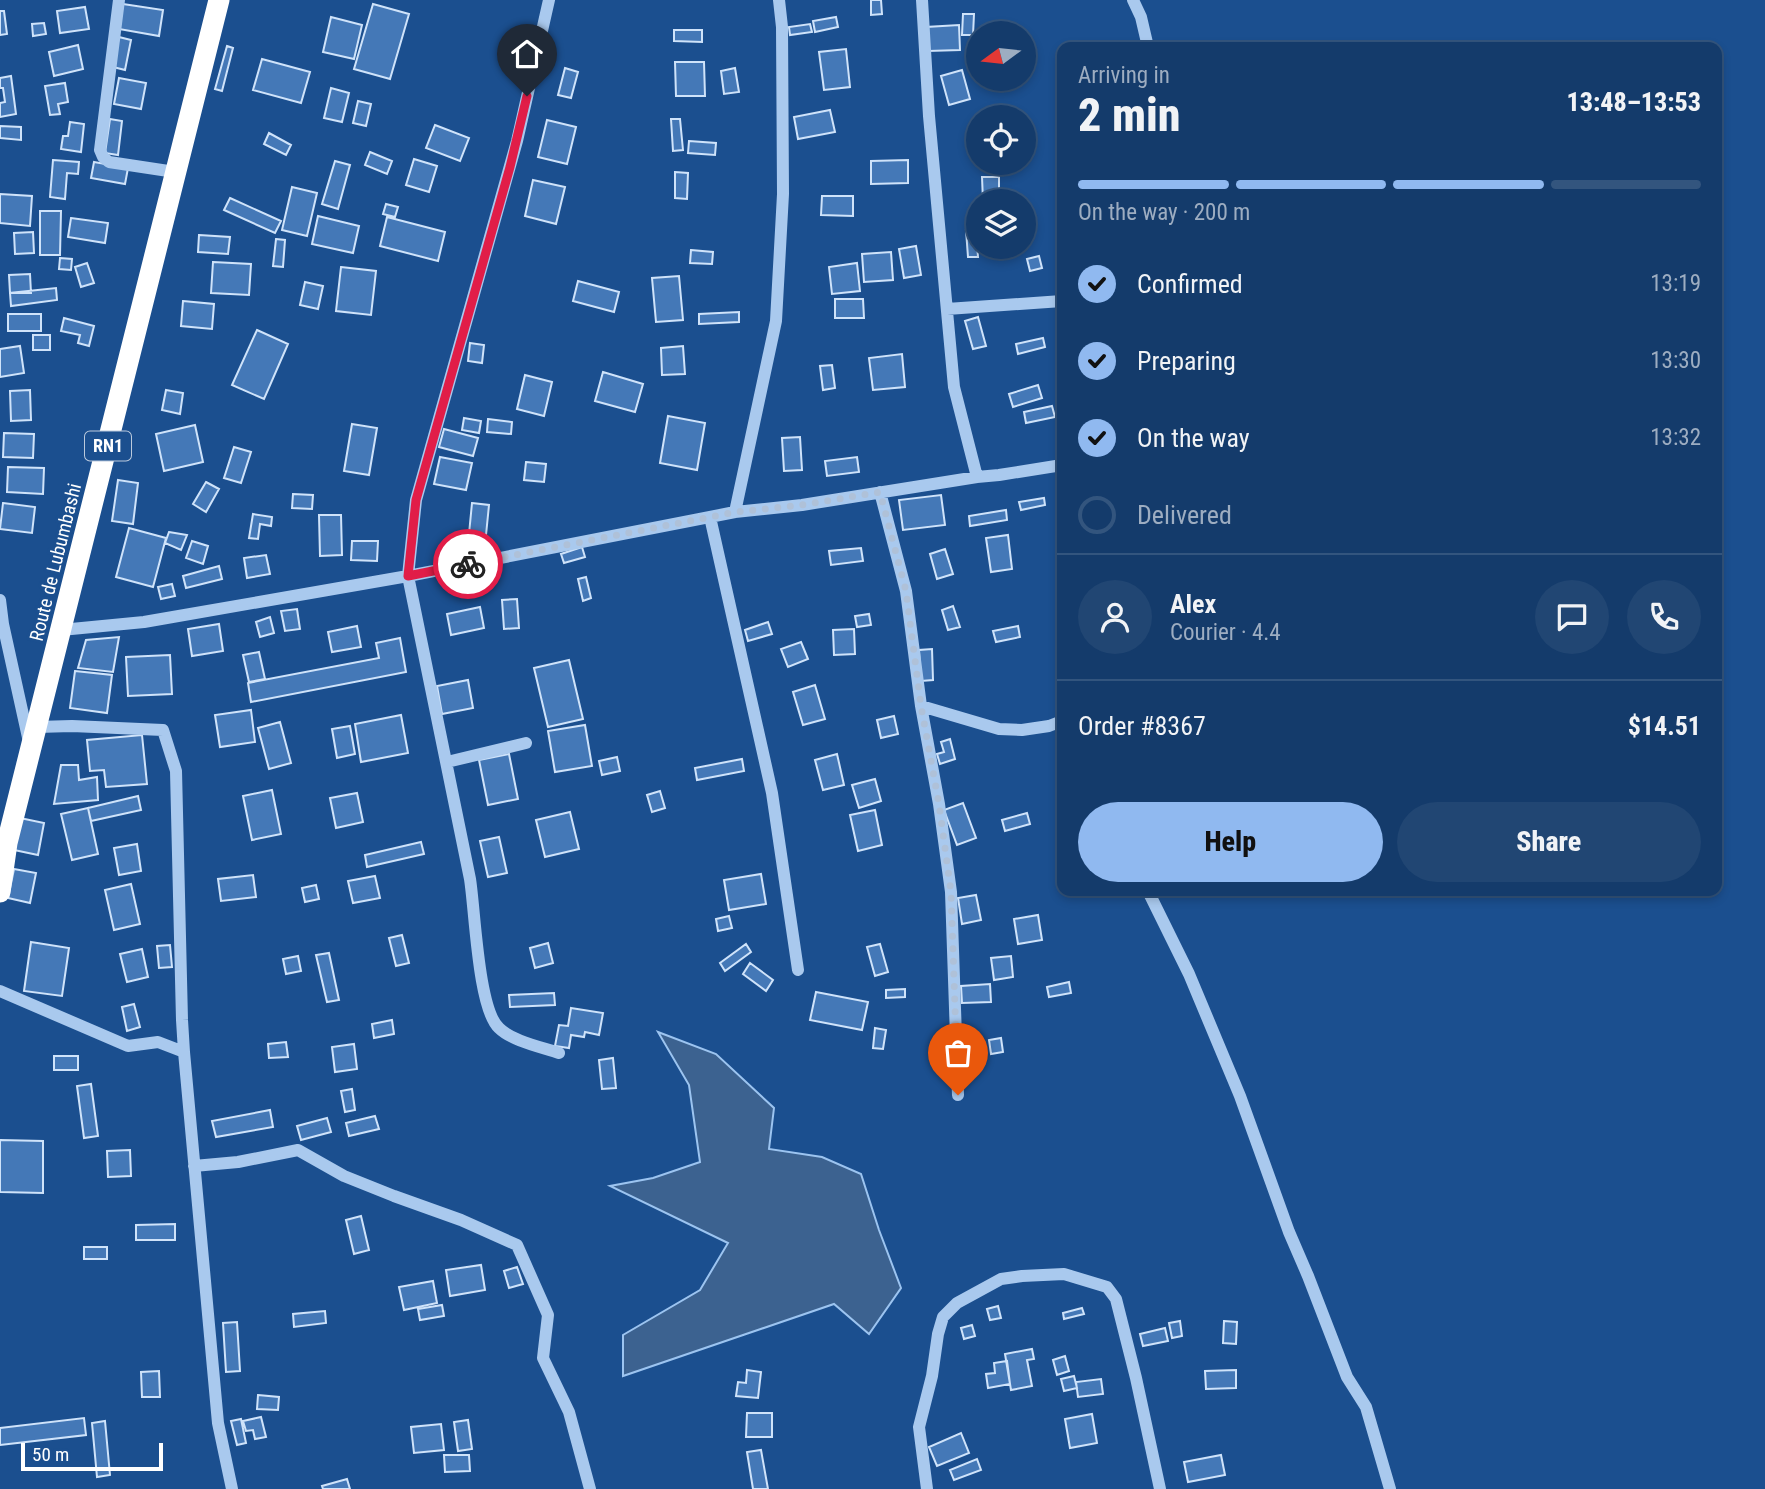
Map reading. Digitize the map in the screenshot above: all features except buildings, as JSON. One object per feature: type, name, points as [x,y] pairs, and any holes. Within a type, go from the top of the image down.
[{"type":"highway","name":"Route de Lubumbashi","points":[[0,891],[7,843],[219,0]]},
{"type":"street","points":[[119,0],[100,150],[109,162],[176,172]]},
{"type":"street","points":[[549,0],[517,141],[416,500],[408,576],[474,903],[480,972],[492,1019],[498,1028],[511,1036],[559,1053]]},
{"type":"street","points":[[736,512],[776,321],[783,194],[782,27],[779,0]]},
{"type":"street","points":[[922,0],[929,116],[954,387],[977,477]]},
{"type":"street","points":[[1133,0],[1141,17],[1147,42]]},
{"type":"street","points":[[947,309],[1057,301]]},
{"type":"street","points":[[61,630],[144,622],[408,576],[736,512],[802,505],[1057,466]]},
{"type":"street","points":[[880,492],[906,591],[921,706],[939,804],[951,892],[958,1095]]},
{"type":"street","points":[[710,517],[772,793],[798,970]]},
{"type":"street","points":[[0,600],[2,624],[31,749]]},
{"type":"street","points":[[921,706],[999,729],[1022,730],[1057,725]]},
{"type":"street","points":[[37,727],[163,730],[176,771],[181,1020],[218,1423],[232,1489]]},
{"type":"street","points":[[447,762],[526,743]]},
{"type":"street","points":[[1150,896],[1189,974],[1240,1096],[1289,1232],[1347,1377],[1366,1407],[1390,1489]]},
{"type":"street","points":[[0,991],[128,1046],[158,1042],[184,1052]]},
{"type":"street","points":[[194,1166],[238,1162],[298,1150],[344,1176],[461,1220],[517,1245],[548,1315],[543,1358],[569,1412],[590,1489]]},
{"type":"street","points":[[927,1489],[919,1427],[943,1317],[957,1303],[1001,1279],[1064,1274],[1107,1287],[1116,1299],[1134,1367],[1160,1489]]},
{"type":"water","points":[[658,1032],[716,1054],[774,1108],[769,1149],[822,1157],[861,1174],[901,1288],[869,1334],[834,1304],[623,1376],[623,1335],[700,1290],[728,1243],[610,1186],[653,1178],[700,1162],[689,1085]]},
{"type":"way so far","points":[[468,564],[736,512],[802,505],[880,492],[906,591],[921,706],[939,804],[951,892],[958,1095]]},
{"type":"route","points":[[468,564],[408,576],[416,500],[510,167],[527,96]]}]
